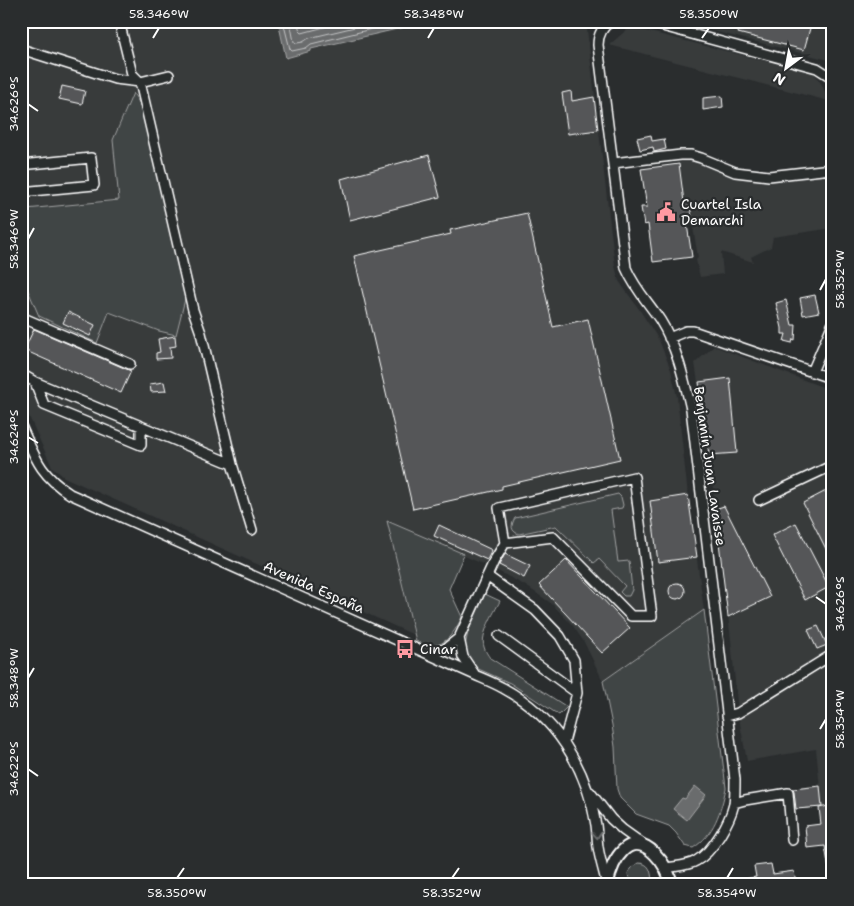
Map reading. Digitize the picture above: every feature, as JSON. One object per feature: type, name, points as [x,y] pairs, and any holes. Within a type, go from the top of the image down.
[{"type":"main road","points":[[607,885],[613,865],[622,851],[633,844],[645,846]]},
{"type":"main road","name":"Avenida España","points":[[645,846],[666,868],[672,885]]},
{"type":"street","points":[[119,21],[132,74],[140,82],[193,310],[201,333],[232,464],[252,530]]},
{"type":"street","name":"Benjamín Juan Lavaisse","points":[[610,21],[605,25],[598,40],[626,268],[631,281],[661,321],[676,353],[691,409],[735,780],[734,803],[731,814],[715,842],[696,862],[666,868]]},
{"type":"street","points":[[644,21],[817,68],[828,75],[833,81]]},
{"type":"street","points":[[21,50],[115,79],[140,82],[169,75]]},
{"type":"street","points":[[613,163],[666,156],[691,155],[735,172],[780,176],[831,169],[833,176]]},
{"type":"street","points":[[21,165],[91,158],[94,185],[21,192]]},
{"type":"street","points":[[21,317],[130,364]]},
{"type":"street","points":[[812,372],[833,323]]},
{"type":"street","points":[[669,338],[681,332],[693,331],[833,379]]},
{"type":"street","points":[[21,374],[35,382],[232,464]]},
{"type":"street","points":[[35,382],[44,405],[141,445],[141,426]]},
{"type":"street","name":"Avenida España","points":[[21,426],[42,470],[57,485],[70,494],[503,688],[535,710],[555,729],[564,742],[587,788],[607,885]]},
{"type":"street","points":[[759,500],[829,467],[833,474]]},
{"type":"street","points":[[427,653],[444,649],[459,638],[494,561],[505,543],[499,508],[634,476],[652,616],[631,616],[553,537],[505,543]]},
{"type":"street","points":[[487,576],[535,610],[560,636],[574,660],[577,693],[564,742]]},
{"type":"street","points":[[499,636],[577,693]]},
{"type":"street","points":[[459,638],[463,657],[475,675]]},
{"type":"street","points":[[727,716],[738,713],[833,654]]},
{"type":"street","name":"Avenida España","points":[[587,788],[611,818],[623,830],[645,846]]},
{"type":"street","points":[[734,803],[788,793],[792,840]]},
{"type":"shaded area","points":[[21,21],[278,21],[286,57],[311,51],[311,49],[410,26],[409,21],[586,21],[615,266],[619,281],[659,340],[671,370],[677,397],[704,610],[603,681],[584,642],[573,626],[552,604],[526,586],[496,570],[388,522],[414,635],[64,477],[52,467],[21,399]]},
{"type":"shaded area","points":[[673,21],[833,21],[833,61]]},
{"type":"shaded area","points":[[630,27],[814,73],[829,101],[609,45]]},
{"type":"shaded area","points":[[133,93],[142,107],[186,295],[176,335],[159,331],[109,312],[97,343],[39,316],[24,281],[26,209],[119,200],[113,140]]},
{"type":"shaded area","points":[[680,152],[703,153],[736,168],[771,173],[825,166],[833,204],[833,228],[773,237],[771,247],[751,257],[753,262],[721,252],[723,274],[700,277],[689,202],[684,202],[679,164],[681,161]]},
{"type":"shaded area","points":[[714,346],[833,391],[833,805],[822,807],[816,749],[747,761],[738,713],[709,455],[695,363]]},
{"type":"shaded area","points":[[618,494],[621,497],[622,508],[611,510],[618,562],[629,561],[632,590],[629,596],[624,596],[620,592],[625,586],[599,559],[594,563],[556,526],[519,534],[513,529],[512,525],[515,518]]},
{"type":"shaded area","points":[[387,521],[464,554],[449,589],[462,617],[449,638],[439,645],[427,646],[416,641]]},
{"type":"shaded area","points":[[485,594],[500,601],[484,636],[484,647],[490,658],[567,707],[559,715],[510,683],[474,667],[465,646],[468,632]]},
{"type":"shaded area","points":[[704,610],[726,788],[716,822],[700,843],[693,848],[685,846],[669,826],[636,814],[620,798],[617,789],[612,725],[603,681]]},
{"type":"shaded area","points":[[638,863],[647,866],[652,881],[657,885],[624,885],[629,880],[628,873]]},
{"type":"water","points":[[278,21],[409,21],[410,26],[311,49],[311,51],[286,58]]},
{"type":"water","points":[[695,786],[706,795],[687,820],[673,809],[682,798],[685,799]]},
{"type":"building","points":[[741,21],[812,21],[804,50],[738,33]]},
{"type":"building","points":[[62,86],[85,91],[82,104],[59,99]]},
{"type":"building","points":[[571,91],[572,101],[594,97],[598,130],[568,134],[562,93]]},
{"type":"building","points":[[722,96],[723,107],[703,110],[703,98]]},
{"type":"building","points":[[651,135],[652,141],[664,139],[666,149],[654,152],[653,147],[640,150],[637,138]]},
{"type":"building","points":[[429,155],[440,197],[350,220],[341,179]]},
{"type":"building","name":"Cuartel Isla Demarchi","points":[[679,164],[684,202],[689,201],[692,217],[686,218],[692,257],[653,262],[648,224],[644,225],[641,207],[647,207],[641,169]]},
{"type":"building","points":[[527,213],[553,327],[588,319],[620,459],[413,509],[354,256],[451,234],[450,230]]},
{"type":"building","points":[[815,295],[819,312],[803,315],[800,298]]},
{"type":"building","points":[[786,300],[792,325],[796,325],[795,340],[793,339],[792,343],[784,341],[786,334],[782,334],[776,303]]},
{"type":"building","points":[[68,312],[95,325],[90,336],[63,323]]},
{"type":"building","points":[[34,329],[131,371],[121,393],[24,350]]},
{"type":"building","points":[[175,336],[176,346],[170,347],[171,358],[156,359],[156,353],[160,352],[158,339]]},
{"type":"building","points":[[730,378],[737,453],[709,455],[699,382]]},
{"type":"building","points":[[164,382],[166,391],[151,392],[150,384]]},
{"type":"building","points":[[826,491],[833,504],[833,563],[803,503]]},
{"type":"building","points":[[688,495],[697,557],[658,562],[650,501]]},
{"type":"building","points":[[724,506],[770,597],[728,617],[715,509]]},
{"type":"building","points":[[796,523],[829,587],[805,600],[772,535]]},
{"type":"building","points":[[439,525],[492,550],[487,560],[434,536]]},
{"type":"building","points":[[505,554],[530,566],[524,578],[499,565]]},
{"type":"building","points":[[566,560],[630,628],[602,653],[539,585]]},
{"type":"building","points":[[677,583],[685,591],[677,599],[669,591]]},
{"type":"building","points":[[818,626],[827,645],[817,649],[808,630]]},
{"type":"building","points":[[820,786],[822,807],[796,809],[793,789]]},
{"type":"building","points":[[833,805],[833,816],[831,816],[833,827],[833,870],[829,870],[825,846],[807,848],[805,826],[821,824],[819,808]]},
{"type":"building","points":[[771,864],[773,874],[794,871],[796,885],[732,885],[732,881],[756,877],[754,866]]},
{"type":"place","name":"Cuartel Isla Demarchi","points":[[666,212]]},
{"type":"place","name":"Cinar","points":[[405,649]]}]
